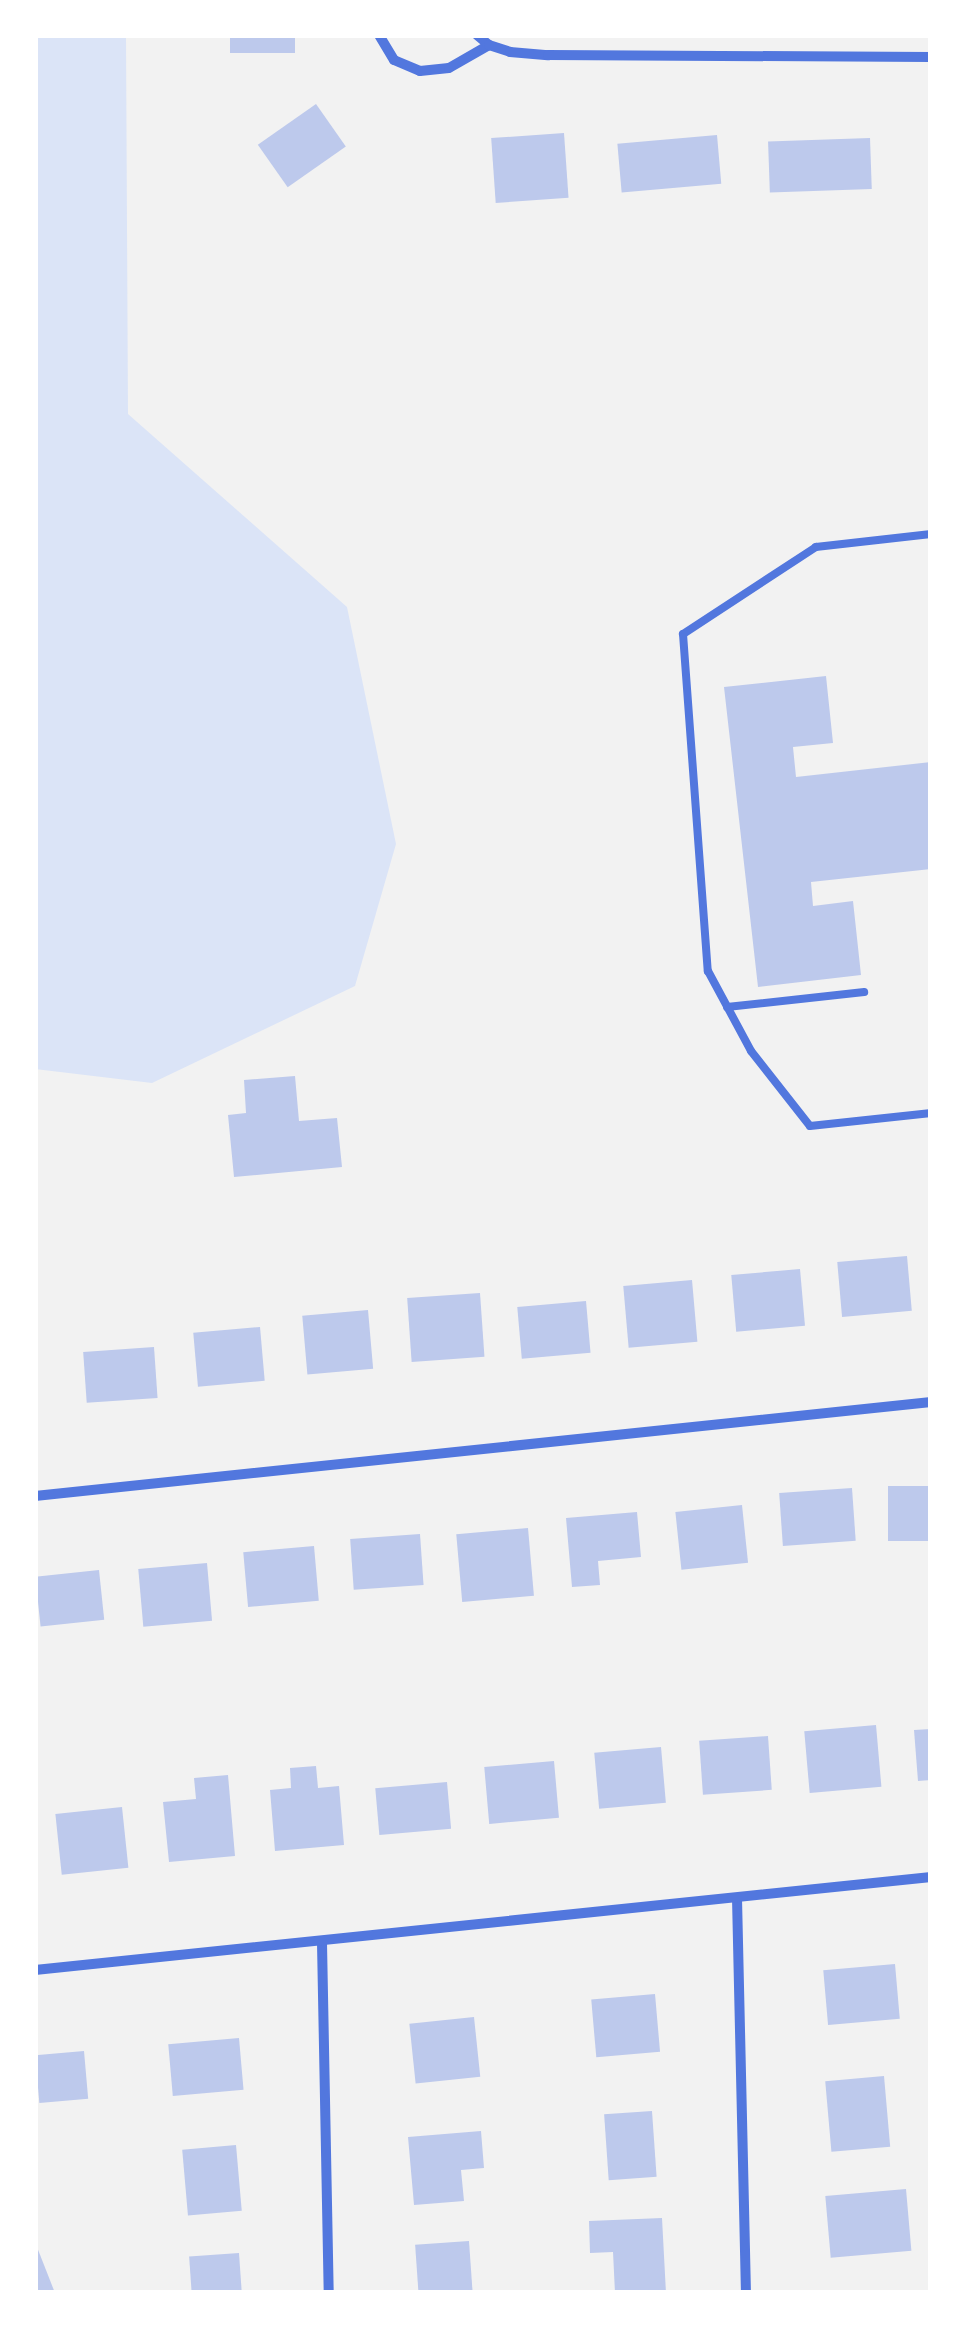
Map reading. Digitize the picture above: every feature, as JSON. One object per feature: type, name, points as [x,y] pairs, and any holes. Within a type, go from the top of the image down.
[{"type":"street","points":[[379,35],[394,60],[420,72],[449,68],[489,46]]},
{"type":"street","points":[[477,35],[489,46],[548,55],[931,57]]},
{"type":"street","points":[[35,1496],[931,1402]]},
{"type":"street","points":[[35,1970],[931,1877]]},
{"type":"street","points":[[737,1898],[746,2293]]},
{"type":"street","points":[[322,1943],[329,2293]]},
{"type":"lane","points":[[931,534],[816,547],[683,634],[708,971],[751,1051],[810,1126],[931,1113]]},
{"type":"lane","points":[[728,1007],[864,992]]},
{"type":"shaded area","points":[[35,35],[126,35],[128,414],[347,607],[396,844],[355,986],[152,1083],[35,1069]]},
{"type":"building","points":[[230,35],[295,35],[295,53],[230,53]]},
{"type":"building","points":[[316,104],[346,147],[288,187],[258,145]]},
{"type":"building","points":[[564,133],[569,198],[496,203],[491,138]]},
{"type":"building","points":[[717,135],[721,184],[622,193],[617,144]]},
{"type":"building","points":[[870,138],[872,189],[770,193],[768,142]]},
{"type":"building","points":[[826,676],[833,743],[793,747],[796,777],[931,762],[931,869],[811,882],[813,906],[853,901],[861,975],[758,987],[724,687]]},
{"type":"building","points":[[295,1076],[299,1121],[337,1118],[342,1167],[234,1177],[228,1115],[246,1113],[244,1080]]},
{"type":"building","points":[[907,1256],[912,1311],[842,1317],[837,1262]]},
{"type":"building","points":[[800,1269],[805,1326],[736,1332],[731,1275]]},
{"type":"building","points":[[692,1280],[697,1342],[629,1348],[623,1286]]},
{"type":"building","points":[[480,1293],[484,1357],[412,1362],[407,1298]]},
{"type":"building","points":[[586,1301],[591,1353],[522,1359],[517,1307]]},
{"type":"building","points":[[368,1310],[373,1369],[307,1375],[302,1316]]},
{"type":"building","points":[[260,1327],[265,1381],[198,1387],[193,1333]]},
{"type":"building","points":[[154,1347],[158,1398],[87,1403],[83,1352]]},
{"type":"building","points":[[888,1486],[931,1486],[931,1541],[888,1541]]},
{"type":"building","points":[[852,1488],[856,1541],[783,1546],[779,1493]]},
{"type":"building","points":[[742,1505],[748,1563],[681,1570],[675,1512]]},
{"type":"building","points":[[637,1512],[641,1557],[598,1561],[600,1585],[572,1587],[566,1518]]},
{"type":"building","points":[[528,1528],[534,1596],[462,1602],[456,1534]]},
{"type":"building","points":[[420,1534],[424,1585],[354,1590],[350,1539]]},
{"type":"building","points":[[314,1546],[319,1601],[248,1607],[243,1552]]},
{"type":"building","points":[[207,1563],[212,1621],[143,1627],[138,1569]]},
{"type":"building","points":[[99,1570],[104,1620],[41,1626],[35,1577]]},
{"type":"building","points":[[876,1725],[881,1787],[810,1793],[804,1731]]},
{"type":"building","points":[[931,1729],[931,1780],[918,1781],[914,1730]]},
{"type":"building","points":[[768,1736],[772,1790],[703,1795],[699,1741]]},
{"type":"building","points":[[661,1747],[666,1803],[599,1809],[594,1753]]},
{"type":"building","points":[[554,1761],[559,1818],[489,1824],[484,1767]]},
{"type":"building","points":[[316,1766],[318,1788],[339,1786],[344,1845],[275,1851],[270,1790],[291,1788],[290,1768]]},
{"type":"building","points":[[228,1775],[235,1856],[169,1862],[163,1802],[196,1799],[194,1778]]},
{"type":"building","points":[[447,1782],[451,1829],[379,1835],[375,1788]]},
{"type":"building","points":[[122,1807],[128,1868],[62,1875],[55,1814]]},
{"type":"building","points":[[895,1964],[900,2019],[828,2025],[823,1970]]},
{"type":"building","points":[[655,1994],[660,2052],[596,2057],[591,2000]]},
{"type":"building","points":[[474,2017],[480,2077],[416,2083],[409,2024]]},
{"type":"building","points":[[239,2038],[244,2090],[173,2096],[168,2044]]},
{"type":"building","points":[[84,2051],[88,2099],[39,2103],[35,2055]]},
{"type":"building","points":[[884,2076],[890,2147],[831,2152],[825,2081]]},
{"type":"building","points":[[652,2111],[657,2177],[609,2180],[604,2114]]},
{"type":"building","points":[[481,2131],[484,2168],[461,2170],[464,2201],[414,2205],[408,2137]]},
{"type":"building","points":[[236,2145],[242,2211],[188,2215],[182,2150]]},
{"type":"building","points":[[906,2189],[911,2251],[831,2258],[825,2196]]},
{"type":"building","points":[[662,2218],[666,2293],[615,2293],[613,2252],[590,2253],[589,2221]]},
{"type":"building","points":[[469,2241],[473,2293],[419,2293],[415,2245]]},
{"type":"building","points":[[35,2242],[55,2293],[35,2293]]},
{"type":"building","points":[[239,2253],[242,2293],[192,2293],[189,2256]]}]
